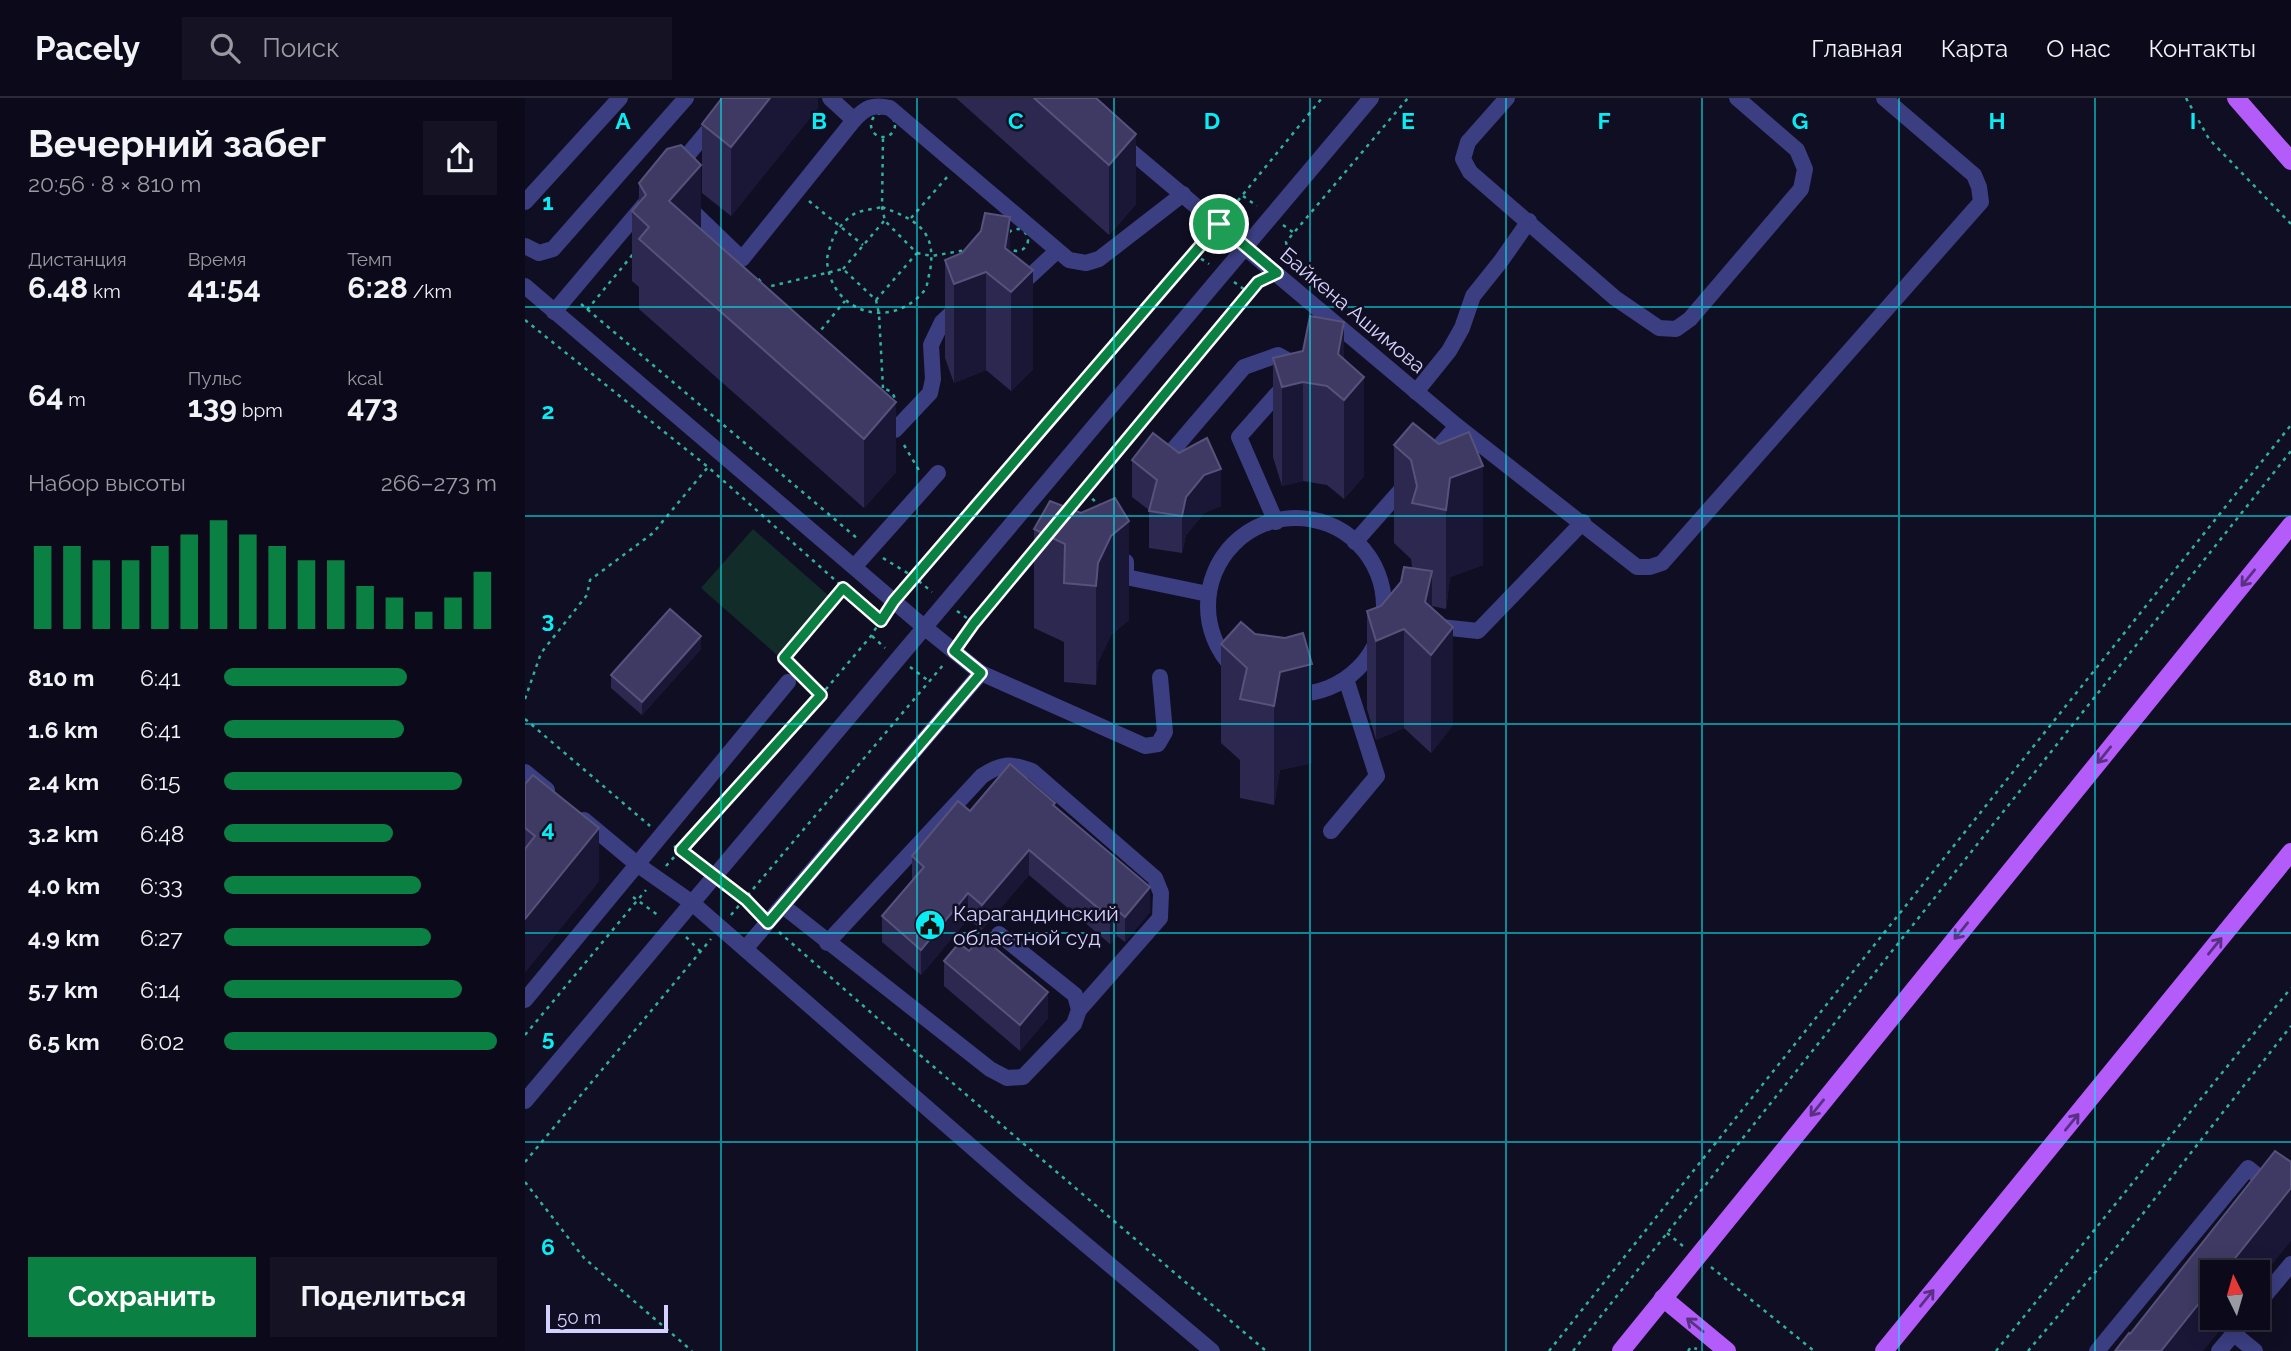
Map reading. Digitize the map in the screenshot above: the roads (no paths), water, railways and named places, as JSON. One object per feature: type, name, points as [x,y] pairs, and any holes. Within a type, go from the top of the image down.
[{"type":"main road","points":[[2236,98],[2291,162]]},
{"type":"main road","points":[[1621,1351],[2291,526]]},
{"type":"main road","points":[[1884,1351],[2291,852]]},
{"type":"main road","points":[[1663,1298],[1722,1349]]},
{"type":"street","points":[[525,202],[621,98]]},
{"type":"street","points":[[525,246],[539,253],[553,249],[687,98]]},
{"type":"street","points":[[554,312],[736,98]]},
{"type":"street","points":[[830,98],[855,120]]},
{"type":"street","points":[[525,1101],[1371,98]]},
{"type":"street","points":[[1507,98],[1468,142],[1462,159],[1470,172],[1615,298],[1659,328],[1676,329],[1690,319],[1801,189],[1805,169],[1797,150],[1737,98]]},
{"type":"street","name":"Байкена Ашимова","points":[[1108,131],[1277,273],[1333,331],[1416,392],[1637,567],[1650,567],[1662,563],[1981,202],[1974,175],[1884,98]]},
{"type":"street","points":[[735,287],[734,272],[742,259],[864,109],[876,104],[890,108],[1069,260],[1086,263],[1099,259],[1183,194]]},
{"type":"street","points":[[679,199],[742,259]]},
{"type":"street","points":[[1416,392],[1449,351],[1462,328],[1473,296],[1529,221]]},
{"type":"street","points":[[998,282],[1029,277],[1057,251]]},
{"type":"street","points":[[525,286],[981,673],[1145,746],[1158,744],[1165,732],[1160,677]]},
{"type":"street","points":[[868,422],[877,431],[895,430],[930,393],[933,379],[931,345],[942,322],[975,291]]},
{"type":"street","points":[[1167,457],[1244,366],[1279,355],[1305,362],[1239,437],[1276,522]]},
{"type":"street","points":[[1355,542],[1457,426]]},
{"type":"street","points":[[855,566],[932,479]]},
{"type":"street","points":[[1396,622],[1384,604],[1379,576],[1364,551],[1342,531],[1316,520],[1286,519],[1258,526],[1234,543],[1217,566],[1208,594],[1209,623],[1219,650],[1237,672],[1262,688],[1290,694],[1319,691],[1346,679],[1367,659],[1380,633],[1396,622],[1478,631],[1583,522]]},
{"type":"street","points":[[1125,540],[1126,577],[1208,594]]},
{"type":"street","points":[[745,949],[981,673]]},
{"type":"street","points":[[525,1000],[792,674]]},
{"type":"street","points":[[1331,831],[1377,776],[1346,679]]},
{"type":"street","points":[[783,906],[827,943],[990,1069],[1007,1078],[1023,1077],[1074,1024],[1079,1010],[1160,918],[1161,893],[1155,878],[1031,771],[1013,765],[997,766],[982,776],[827,943]]},
{"type":"street","points":[[525,772],[638,865],[691,902],[1021,1190],[1212,1351]]},
{"type":"street","points":[[999,934],[1075,995],[1079,1010]]},
{"type":"street","points":[[2101,1350],[2248,1168],[2291,1203]]},
{"type":"street","points":[[2270,1289],[2291,1264]]},
{"type":"street","points":[[2219,1351],[2237,1330]]},
{"type":"street","points":[[2234,1334],[2255,1351]]},
{"type":"place","name":"Карагандинский областной суд","points":[[930,925]]}]
